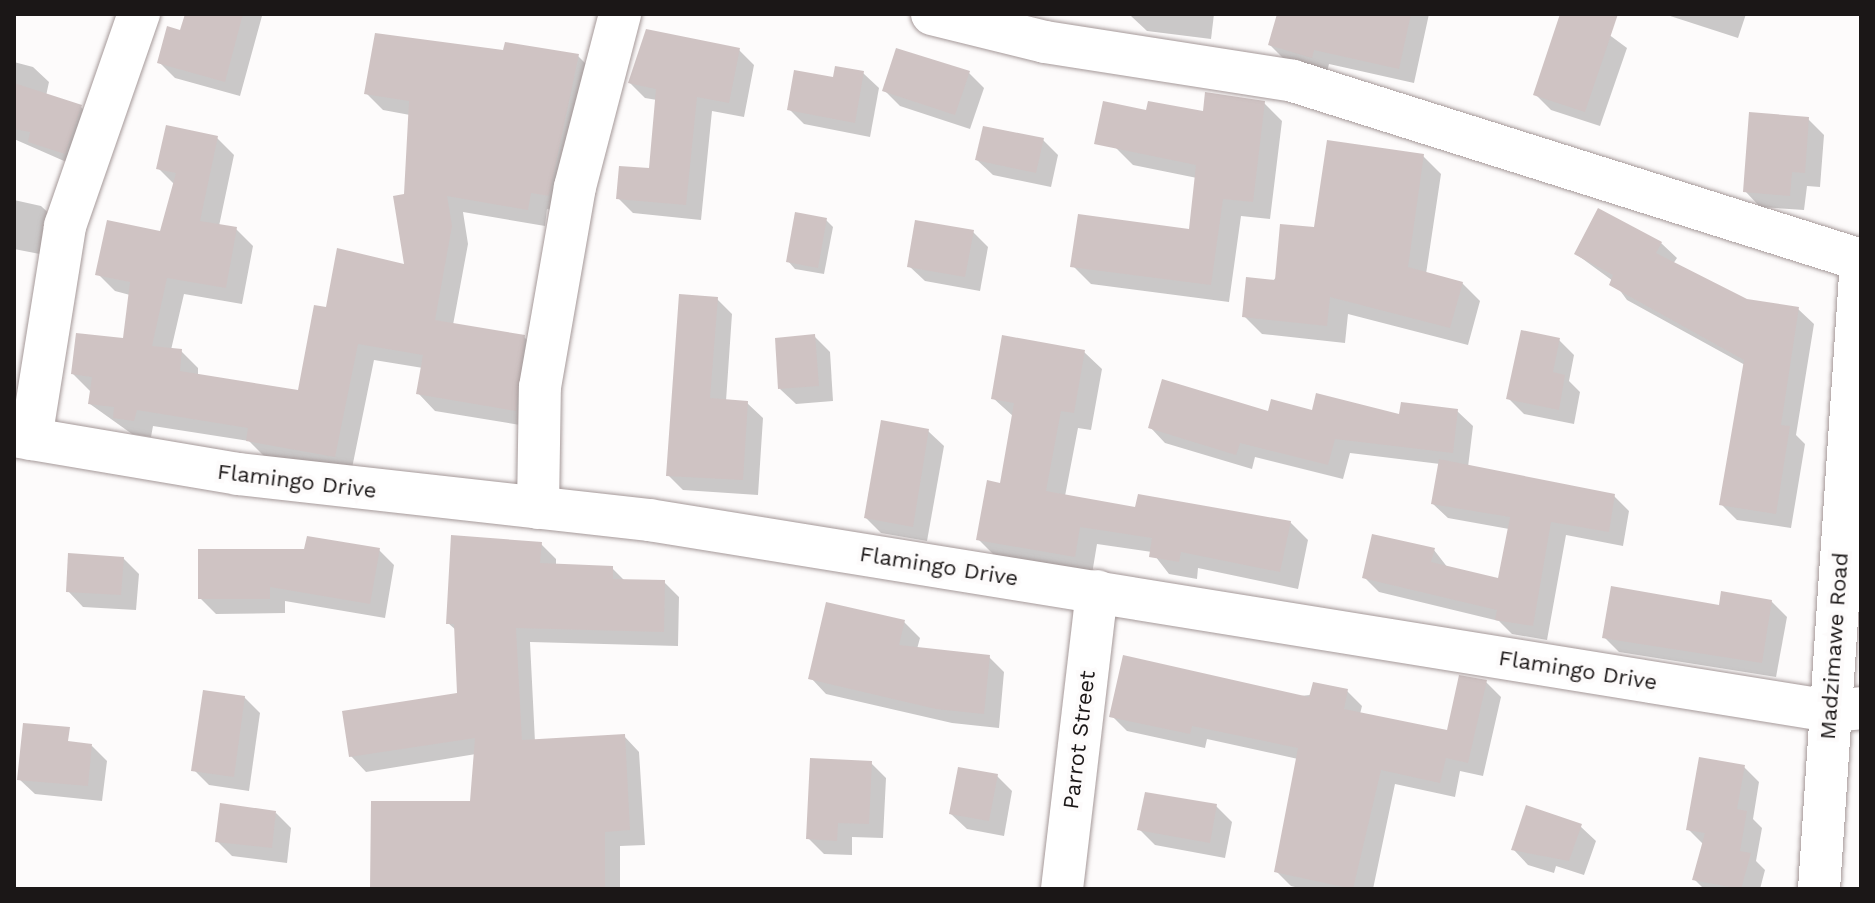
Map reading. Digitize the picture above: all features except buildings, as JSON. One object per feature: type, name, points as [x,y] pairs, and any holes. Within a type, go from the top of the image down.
[{"type":"street","points":[[23,438],[65,226],[139,14]]},
{"type":"street","points":[[538,508],[540,387],[575,187],[620,14]]},
{"type":"street","points":[[932,14],[1045,42],[1293,81],[1861,260]]},
{"type":"street","name":"Madzimawe Road","points":[[1819,889],[1845,710],[1861,260]]},
{"type":"street","name":"Flamingo Drive","points":[[23,438],[238,474],[649,520],[1845,710]]},
{"type":"street","name":"Parrot Street","points":[[1062,889],[1097,591]]}]
